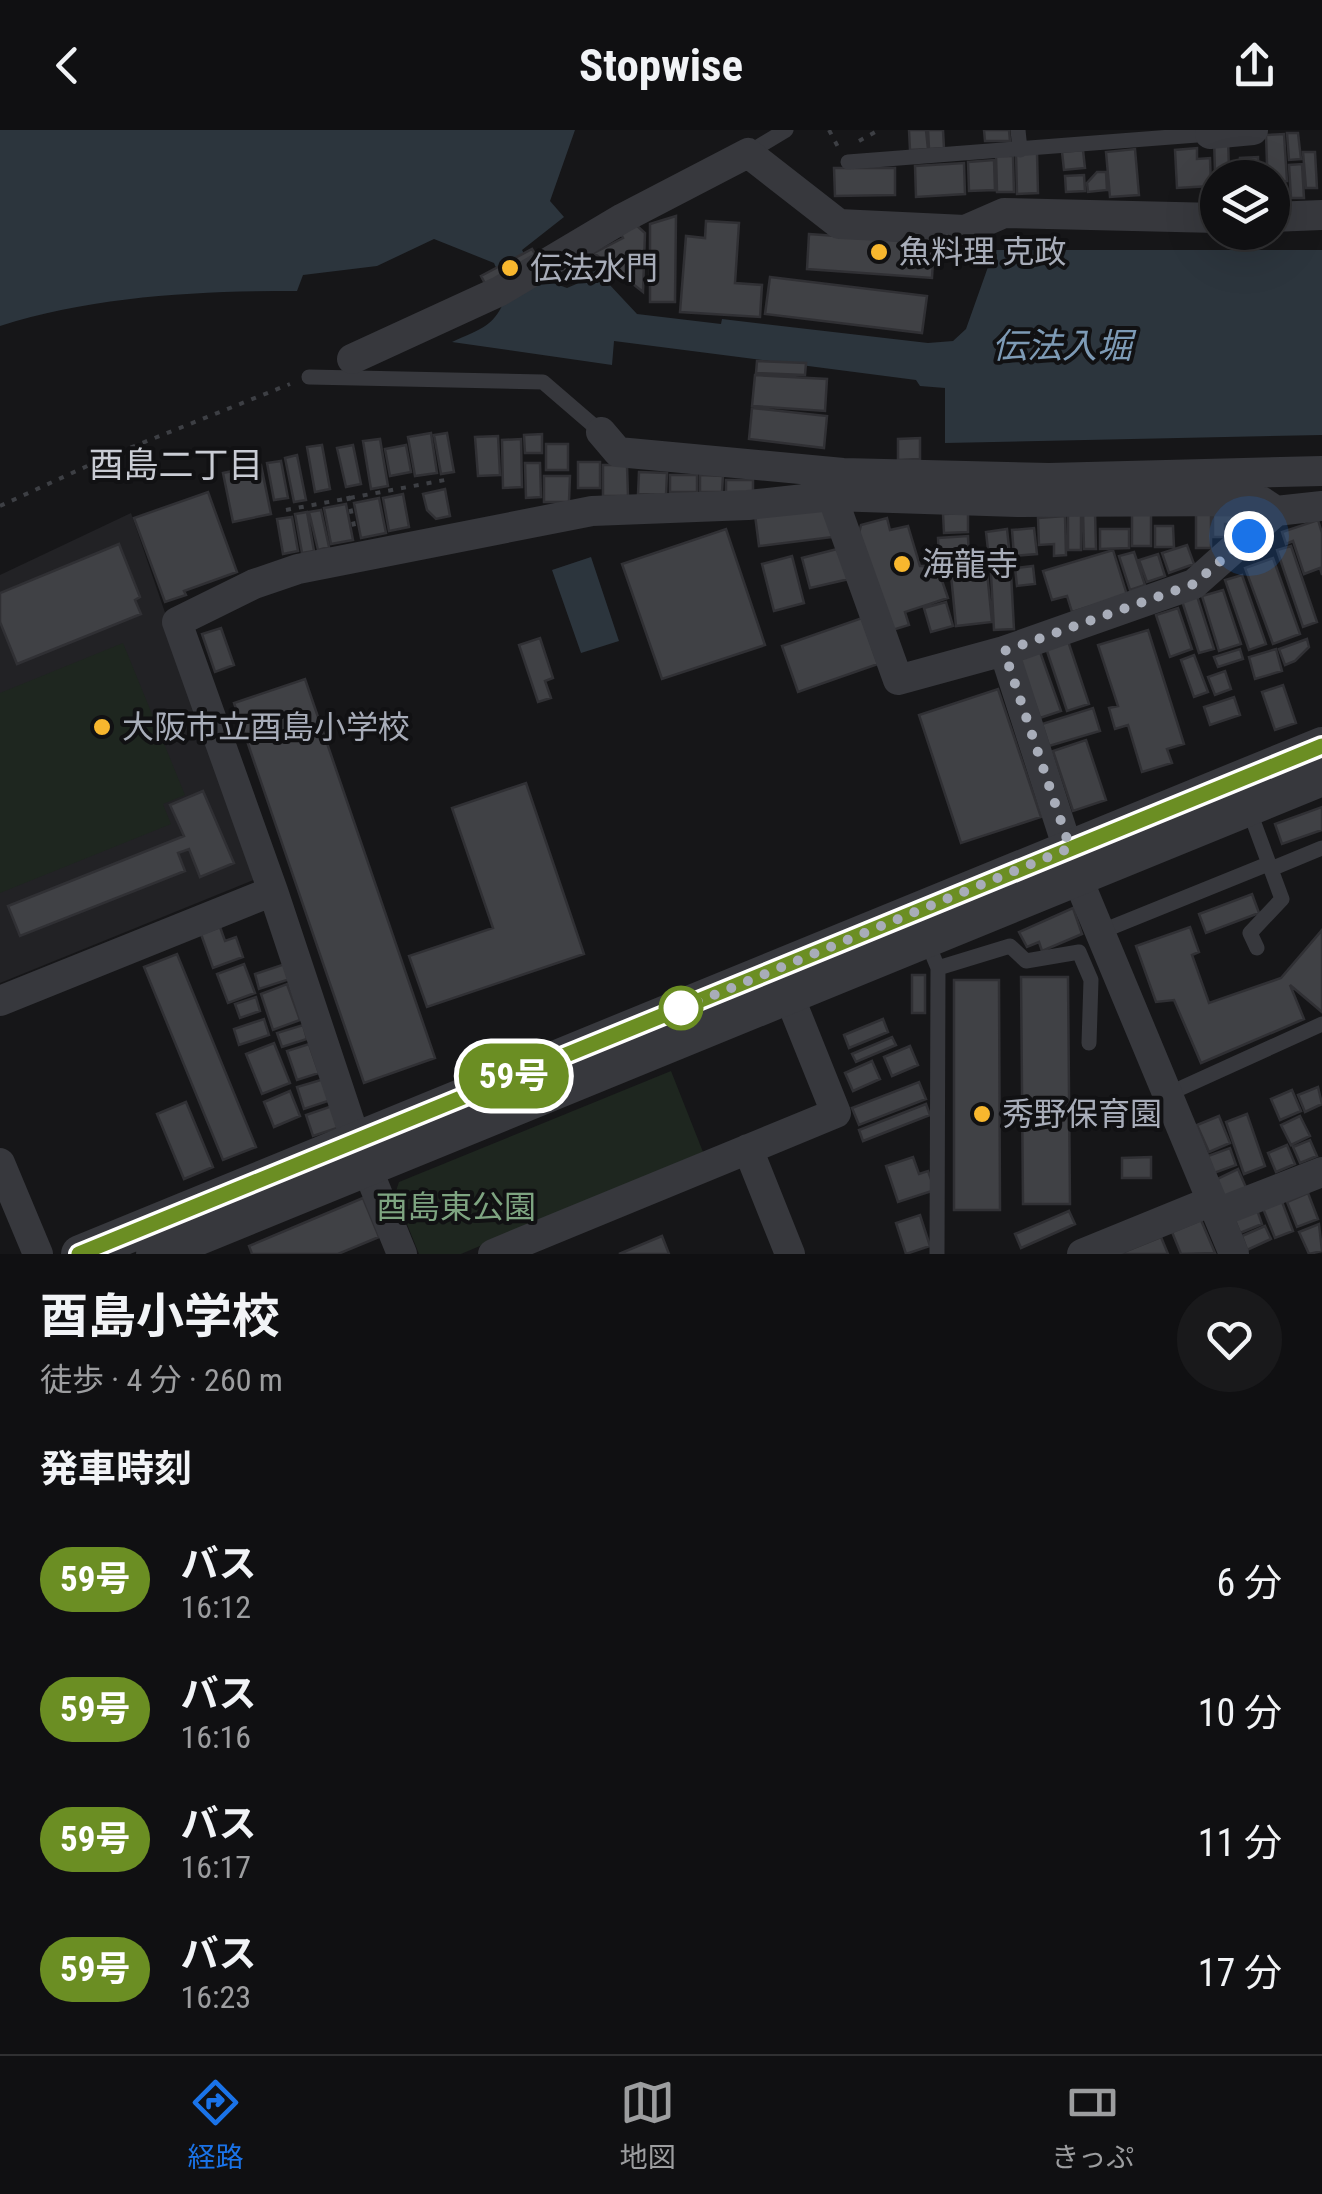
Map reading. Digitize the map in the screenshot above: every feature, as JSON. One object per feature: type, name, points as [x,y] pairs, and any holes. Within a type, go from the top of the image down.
[{"type":"street","points":[[1210,132],[1252,130]]},
{"type":"street","points":[[352,359],[500,291],[623,218],[748,153],[839,224],[965,230],[1004,213],[1200,218]]},
{"type":"street","points":[[1290,216],[1322,215]]},
{"type":"street","points":[[602,432],[618,452],[843,473],[1049,478],[1322,471]]},
{"type":"street","points":[[783,490],[832,496],[1016,502],[1261,501],[1276,511]]},
{"type":"street","points":[[402,1254],[361,1154],[177,622],[254,584],[298,569],[592,511],[748,505],[832,496]]},
{"type":"street","points":[[832,496],[898,680],[1004,651],[1194,584],[1276,511],[1319,507]]},
{"type":"street","points":[[1004,651],[1100,932],[1234,1254]]},
{"type":"street","points":[[80,1254],[361,1154],[784,982],[1074,863],[1322,746]]},
{"type":"street","points":[[784,982],[932,953],[1074,863],[1248,807],[1322,777]]},
{"type":"street","points":[[0,1001],[273,891]]},
{"type":"street","points":[[493,1254],[836,1112],[784,982]]},
{"type":"street","points":[[748,1149],[790,1254]]},
{"type":"street","points":[[155,1254],[361,1154]]},
{"type":"street","points":[[0,1162],[38,1254]]},
{"type":"street","points":[[1082,1254],[1322,1172]]},
{"type":"lane","points":[[748,153],[786,130]]},
{"type":"lane","points":[[1018,130],[1020,150]]},
{"type":"lane","points":[[844,157],[1020,150],[1092,137],[1210,132]]},
{"type":"lane","points":[[310,376],[543,382],[602,432]]},
{"type":"lane","points":[[1248,807],[1282,899],[1250,933],[1257,948]]},
{"type":"lane","points":[[1100,932],[1322,848]]},
{"type":"lane","points":[[995,910],[1010,946],[1026,961],[1079,952],[1091,980],[1089,1044]]},
{"type":"lane","points":[[937,1254],[932,953],[1010,946]]},
{"type":"lane","points":[[1168,1094],[1322,1024]]},
{"type":"path","points":[[830,130],[844,157]]},
{"type":"path","points":[[0,506],[108,456],[310,376]]},
{"type":"path","points":[[286,510],[445,480]]},
{"type":"path","points":[[348,496],[361,556]]},
{"type":"shaded area","name":"大阪市立酉島小学校","points":[[131,513],[256,879],[0,983],[0,575]]},
{"type":"green space","points":[[123,643],[185,795],[163,804],[171,824],[0,893],[0,693]]},
{"type":"green space","name":"酉島東公園","points":[[671,1071],[703,1152],[461,1254],[419,1254],[395,1194],[399,1182]]},
{"type":"water","name":"伝法入堀","points":[[0,130],[575,130],[550,201],[564,217],[522,250],[537,277],[567,288],[581,282],[593,267],[637,314],[721,324],[722,319],[928,343],[953,341],[966,329],[994,250],[1322,250],[1322,435],[945,443],[945,388],[920,386],[916,380],[614,341],[612,365],[452,342],[493,320],[507,293],[494,263],[434,239],[377,266],[303,275],[297,291],[147,297],[73,308],[0,326]]},
{"type":"water","points":[[591,557],[619,641],[581,653],[552,570]]},
{"type":"building","points":[[909,130],[926,130],[928,149],[910,150]]},
{"type":"building","points":[[928,130],[943,130],[944,148],[929,149]]},
{"type":"building","points":[[984,130],[1009,130],[1010,141],[985,141]]},
{"type":"building","points":[[1287,133],[1298,133],[1301,159],[1289,160]]},
{"type":"building","points":[[1284,134],[1286,160],[1267,160],[1266,135]]},
{"type":"building","points":[[1228,138],[1229,160],[1215,160],[1214,139]]},
{"type":"building","points":[[1197,148],[1197,159],[1210,158],[1200,160],[1200,187],[1177,188],[1175,150]]},
{"type":"building","points":[[1135,149],[1139,195],[1110,197],[1106,152]]},
{"type":"building","points":[[1083,150],[1085,168],[1064,170],[1062,152]]},
{"type":"building","points":[[1037,152],[1038,193],[1017,194],[1016,153]]},
{"type":"building","points":[[1303,152],[1315,152],[1317,188],[1306,188]]},
{"type":"building","points":[[996,156],[1013,156],[1014,192],[997,192]]},
{"type":"building","points":[[994,160],[995,190],[969,191],[968,162]]},
{"type":"building","points":[[964,163],[965,194],[916,197],[915,166]]},
{"type":"building","points":[[1302,164],[1304,198],[1291,198],[1290,165]]},
{"type":"building","points":[[834,168],[895,168],[895,195],[835,196]]},
{"type":"building","points":[[1097,172],[1106,172],[1107,190],[1088,192],[1087,183]]},
{"type":"building","points":[[1084,175],[1085,191],[1066,192],[1065,176]]},
{"type":"building","points":[[676,216],[675,302],[650,302],[650,224]]},
{"type":"building","points":[[706,221],[739,223],[735,283],[762,285],[760,317],[680,312],[686,236],[705,238]]},
{"type":"building","points":[[634,223],[645,233],[643,292],[594,253],[623,238],[619,230]]},
{"type":"building","points":[[809,234],[934,243],[932,278],[807,269]]},
{"type":"building","name":"伝法水門","points":[[532,249],[539,261],[487,287],[481,276]]},
{"type":"building","points":[[770,277],[927,296],[922,333],[765,314]]},
{"type":"building","points":[[757,361],[806,363],[805,375],[756,373]]},
{"type":"building","points":[[755,375],[827,379],[825,411],[752,406]]},
{"type":"building","points":[[752,408],[827,416],[824,448],[749,439]]},
{"type":"building","points":[[431,433],[437,473],[415,476],[408,437]]},
{"type":"building","points":[[447,433],[454,472],[441,474],[434,435]]},
{"type":"building","points":[[542,434],[542,453],[525,453],[524,435]]},
{"type":"building","points":[[498,436],[500,475],[478,476],[475,437]]},
{"type":"building","points":[[920,438],[920,459],[898,460],[898,439]]},
{"type":"building","points":[[380,439],[388,486],[371,489],[363,441]]},
{"type":"building","points":[[521,439],[522,487],[503,488],[502,440]]},
{"type":"building","points":[[546,444],[568,444],[568,470],[546,470]]},
{"type":"building","points":[[322,445],[330,489],[315,492],[307,447]]},
{"type":"building","points":[[353,445],[361,484],[346,487],[337,448]]},
{"type":"building","points":[[406,445],[411,472],[390,476],[385,449]]},
{"type":"building","points":[[297,455],[306,500],[294,502],[285,458]]},
{"type":"building","points":[[281,461],[288,498],[274,500],[267,463]]},
{"type":"building","points":[[578,462],[600,462],[600,488],[578,488]]},
{"type":"building","points":[[525,463],[540,463],[541,497],[526,498]]},
{"type":"building","points":[[261,465],[271,514],[233,522],[223,473]]},
{"type":"building","points":[[603,465],[627,465],[628,496],[603,496]]},
{"type":"building","points":[[639,472],[667,473],[666,495],[638,494]]},
{"type":"building","points":[[670,475],[697,475],[697,492],[670,492]]},
{"type":"building","points":[[700,475],[723,476],[722,492],[700,492]]},
{"type":"building","points":[[544,476],[570,476],[569,502],[544,502]]},
{"type":"building","points":[[726,480],[753,480],[753,496],[726,496]]},
{"type":"building","points":[[445,489],[450,516],[436,519],[427,510],[423,494]]},
{"type":"building","points":[[208,492],[237,572],[165,602],[134,518]]},
{"type":"building","points":[[403,494],[409,527],[389,531],[383,498]]},
{"type":"building","points":[[379,498],[386,533],[361,538],[354,503]]},
{"type":"building","points":[[346,504],[353,540],[331,544],[324,508]]},
{"type":"building","points":[[829,506],[833,537],[759,546],[755,515]]},
{"type":"building","points":[[1213,507],[1242,507],[1242,524],[1225,524],[1225,537],[1213,537]]},
{"type":"building","points":[[321,510],[329,547],[318,550],[309,512]]},
{"type":"building","points":[[307,512],[314,551],[302,553],[295,514]]},
{"type":"building","points":[[1083,512],[1095,512],[1096,549],[1084,549]]},
{"type":"building","points":[[1132,512],[1151,512],[1151,546],[1132,546]]},
{"type":"building","points":[[968,513],[968,532],[944,533],[943,514]]},
{"type":"building","points":[[1068,513],[1081,513],[1081,550],[1068,550]]},
{"type":"building","points":[[1196,513],[1211,513],[1211,548],[1196,548]]},
{"type":"building","points":[[1065,516],[1066,555],[1054,556],[1054,544],[1039,545],[1038,518]]},
{"type":"building","points":[[292,517],[298,551],[283,554],[277,519]]},
{"type":"building","points":[[887,518],[890,530],[908,526],[920,566],[937,566],[948,598],[905,612],[909,625],[886,632],[857,542],[861,525]]},
{"type":"building","points":[[1318,520],[1322,533],[1322,575],[1320,568],[1304,574],[1293,541],[1286,544],[1282,532]]},
{"type":"building","points":[[1155,526],[1173,526],[1174,547],[1155,547]]},
{"type":"building","points":[[1034,528],[1037,554],[1014,556],[1012,530]]},
{"type":"building","points":[[726,529],[765,645],[662,679],[622,564]]},
{"type":"building","points":[[1007,529],[1011,566],[990,568],[986,532]]},
{"type":"building","points":[[1100,529],[1129,529],[1129,548],[1100,549]]},
{"type":"building","points":[[968,536],[969,557],[939,559],[938,538]]},
{"type":"building","points":[[119,544],[140,597],[135,600],[141,614],[17,664],[0,622],[0,593]]},
{"type":"building","points":[[1187,545],[1194,564],[1169,573],[1162,553]]},
{"type":"building","points":[[1291,546],[1317,622],[1303,627],[1277,550]]},
{"type":"building","points":[[841,548],[849,579],[810,588],[802,558]]},
{"type":"building","points":[[1113,550],[1127,595],[1072,612],[1067,596],[1052,600],[1043,571]]},
{"type":"building","points":[[1134,552],[1145,585],[1130,590],[1119,556]]},
{"type":"building","points":[[1158,554],[1165,576],[1147,582],[1139,560]]},
{"type":"building","points":[[792,556],[804,603],[774,611],[762,564]]},
{"type":"building","points":[[1273,558],[1300,634],[1273,644],[1245,568]]},
{"type":"building","points":[[986,562],[992,622],[956,626],[950,565]]},
{"type":"building","points":[[1033,566],[1035,584],[1017,586],[1015,568]]},
{"type":"building","points":[[1011,573],[1014,629],[994,630],[991,574]]},
{"type":"building","points":[[1242,575],[1266,644],[1249,650],[1225,580]]},
{"type":"building","points":[[1223,590],[1241,644],[1219,651],[1202,596]]},
{"type":"building","points":[[1197,596],[1214,649],[1199,653],[1182,601]]},
{"type":"building","points":[[946,602],[953,626],[931,632],[924,608]]},
{"type":"building","points":[[1178,608],[1192,649],[1170,657],[1156,615]]},
{"type":"building","points":[[862,618],[878,664],[798,692],[782,646]]},
{"type":"building","points":[[221,628],[234,665],[215,672],[202,634]]},
{"type":"building","points":[[1148,630],[1184,744],[1167,749],[1172,763],[1142,772],[1128,725],[1115,729],[1109,708],[1118,706],[1098,645]]},
{"type":"building","points":[[540,638],[553,678],[545,681],[551,698],[538,702],[519,645]]},
{"type":"building","points":[[1307,639],[1309,647],[1285,665],[1279,649]]},
{"type":"building","points":[[1068,641],[1089,704],[1067,711],[1046,648]]},
{"type":"building","points":[[1039,649],[1061,711],[1040,718],[1018,656]]},
{"type":"building","points":[[1240,649],[1243,659],[1218,667],[1214,657]]},
{"type":"building","points":[[1276,649],[1282,671],[1255,679],[1249,657]]},
{"type":"building","points":[[1194,655],[1208,692],[1194,697],[1181,660]]},
{"type":"building","points":[[1225,671],[1231,689],[1215,695],[1208,677]]},
{"type":"building","points":[[305,679],[435,1058],[364,1083],[234,703]]},
{"type":"building","points":[[1283,685],[1296,723],[1275,730],[1262,692]]},
{"type":"building","points":[[998,689],[1041,817],[961,843],[919,715]]},
{"type":"building","points":[[1234,697],[1240,715],[1210,725],[1204,707]]},
{"type":"building","points":[[1093,708],[1100,731],[1049,746],[1042,724]]},
{"type":"building","points":[[1086,740],[1106,800],[1073,811],[1053,751]]},
{"type":"building","points":[[526,783],[584,954],[427,1007],[409,956],[493,928],[452,808]]},
{"type":"building","points":[[203,791],[234,863],[200,877],[189,849],[178,853],[185,871],[20,936],[8,906],[184,836],[170,805]]},
{"type":"building","points":[[1322,807],[1322,830],[1282,844],[1275,824]]},
{"type":"building","points":[[1252,894],[1259,913],[1206,933],[1199,914]]},
{"type":"building","points":[[1073,908],[1082,934],[1042,951],[1039,942],[1027,947],[1019,932]]},
{"type":"building","points":[[220,927],[225,941],[236,937],[243,957],[213,968],[201,934]]},
{"type":"building","points":[[1190,927],[1199,952],[1192,955],[1209,1003],[1281,978],[1322,930],[1322,1012],[1290,985],[1304,1019],[1201,1063],[1174,1000],[1156,1002],[1136,946]]},
{"type":"building","points":[[177,954],[256,1147],[223,1160],[144,967]]},
{"type":"building","points":[[244,964],[255,993],[228,1003],[217,974]]},
{"type":"building","points":[[285,964],[290,979],[259,989],[255,974]]},
{"type":"building","points":[[912,975],[925,975],[925,1013],[912,1013]]},
{"type":"building","points":[[1021,977],[1068,977],[1070,1204],[1023,1204]]},
{"type":"building","points":[[954,980],[999,980],[1000,1210],[954,1210]]},
{"type":"building","points":[[287,984],[300,1020],[273,1030],[261,994]]},
{"type":"building","points":[[256,997],[260,1011],[240,1018],[235,1004]]},
{"type":"building","points":[[264,1019],[269,1035],[239,1045],[234,1029]]},
{"type":"building","points":[[883,1019],[888,1032],[849,1048],[844,1035]]},
{"type":"building","points":[[303,1025],[307,1039],[282,1047],[277,1033]]},
{"type":"building","points":[[892,1037],[896,1045],[856,1062],[852,1054]]},
{"type":"building","points":[[274,1043],[290,1083],[262,1094],[246,1054]]},
{"type":"building","points":[[309,1044],[319,1073],[297,1080],[287,1051]]},
{"type":"building","points":[[910,1046],[918,1065],[892,1076],[884,1057]]},
{"type":"building","points":[[872,1061],[880,1079],[853,1091],[845,1073]]},
{"type":"building","points":[[324,1079],[331,1100],[304,1109],[297,1087]]},
{"type":"building","points":[[919,1082],[926,1099],[859,1125],[852,1108]]},
{"type":"building","points":[[1318,1087],[1322,1104],[1305,1112],[1298,1095]]},
{"type":"building","points":[[1292,1090],[1301,1111],[1280,1120],[1271,1099]]},
{"type":"building","points":[[290,1091],[300,1116],[274,1127],[264,1102]]},
{"type":"building","points":[[186,1102],[213,1167],[184,1179],[157,1114]]},
{"type":"building","points":[[926,1104],[930,1115],[863,1141],[859,1130]]},
{"type":"building","points":[[332,1106],[340,1127],[313,1136],[306,1115]]},
{"type":"building","points":[[1247,1114],[1265,1166],[1244,1174],[1226,1122]]},
{"type":"building","points":[[1219,1116],[1230,1143],[1209,1152],[1197,1125]]},
{"type":"building","points":[[1300,1116],[1310,1136],[1291,1145],[1281,1125]]},
{"type":"building","points":[[1310,1140],[1317,1156],[1300,1163],[1293,1147]]},
{"type":"building","points":[[1287,1145],[1295,1164],[1276,1172],[1268,1153]]},
{"type":"building","points":[[1230,1148],[1236,1165],[1214,1173],[1208,1156]]},
{"type":"building","points":[[913,1157],[919,1174],[928,1171],[935,1190],[898,1202],[886,1166]]},
{"type":"building","points":[[1151,1157],[1151,1178],[1122,1178],[1122,1158]]},
{"type":"building","points":[[1238,1169],[1248,1192],[1225,1202],[1215,1180]]},
{"type":"building","points":[[1308,1193],[1318,1219],[1297,1227],[1287,1202]]},
{"type":"building","points":[[363,1198],[379,1237],[338,1254],[252,1254],[249,1246]]},
{"type":"building","points":[[1281,1199],[1293,1231],[1275,1238],[1262,1206]]},
{"type":"building","points":[[1257,1210],[1262,1224],[1240,1233],[1234,1218]]},
{"type":"building","points":[[1069,1211],[1075,1224],[1021,1248],[1015,1234]]},
{"type":"building","points":[[920,1215],[930,1246],[906,1254],[896,1223]]},
{"type":"building","points":[[1201,1220],[1215,1253],[1181,1254],[1172,1232]]},
{"type":"building","points":[[1319,1224],[1322,1251],[1309,1254],[1299,1232]]},
{"type":"building","points":[[1265,1226],[1271,1239],[1247,1250],[1242,1236]]},
{"type":"building","points":[[662,1236],[669,1254],[619,1254]]},
{"type":"building","points":[[1161,1237],[1168,1254],[1119,1254]]},
{"type":"bus line","name":"59号","points":[[79,1254],[1322,746]]},
{"type":"place","name":"魚料理 克政","points":[[879,252]]},
{"type":"place","name":"伝法水門","points":[[510,268]]},
{"type":"place","name":"海龍寺","points":[[902,564]]},
{"type":"place","name":"大阪市立酉島小学校","points":[[102,727]]},
{"type":"place","name":"秀野保育園","points":[[982,1114]]},
{"type":"district","name":"酉島二丁目","points":[[176,465]]},
{"type":"route","points":[[681,1008],[673,1012],[1070,848],[1004,651],[1194,584],[1249,536]]}]
